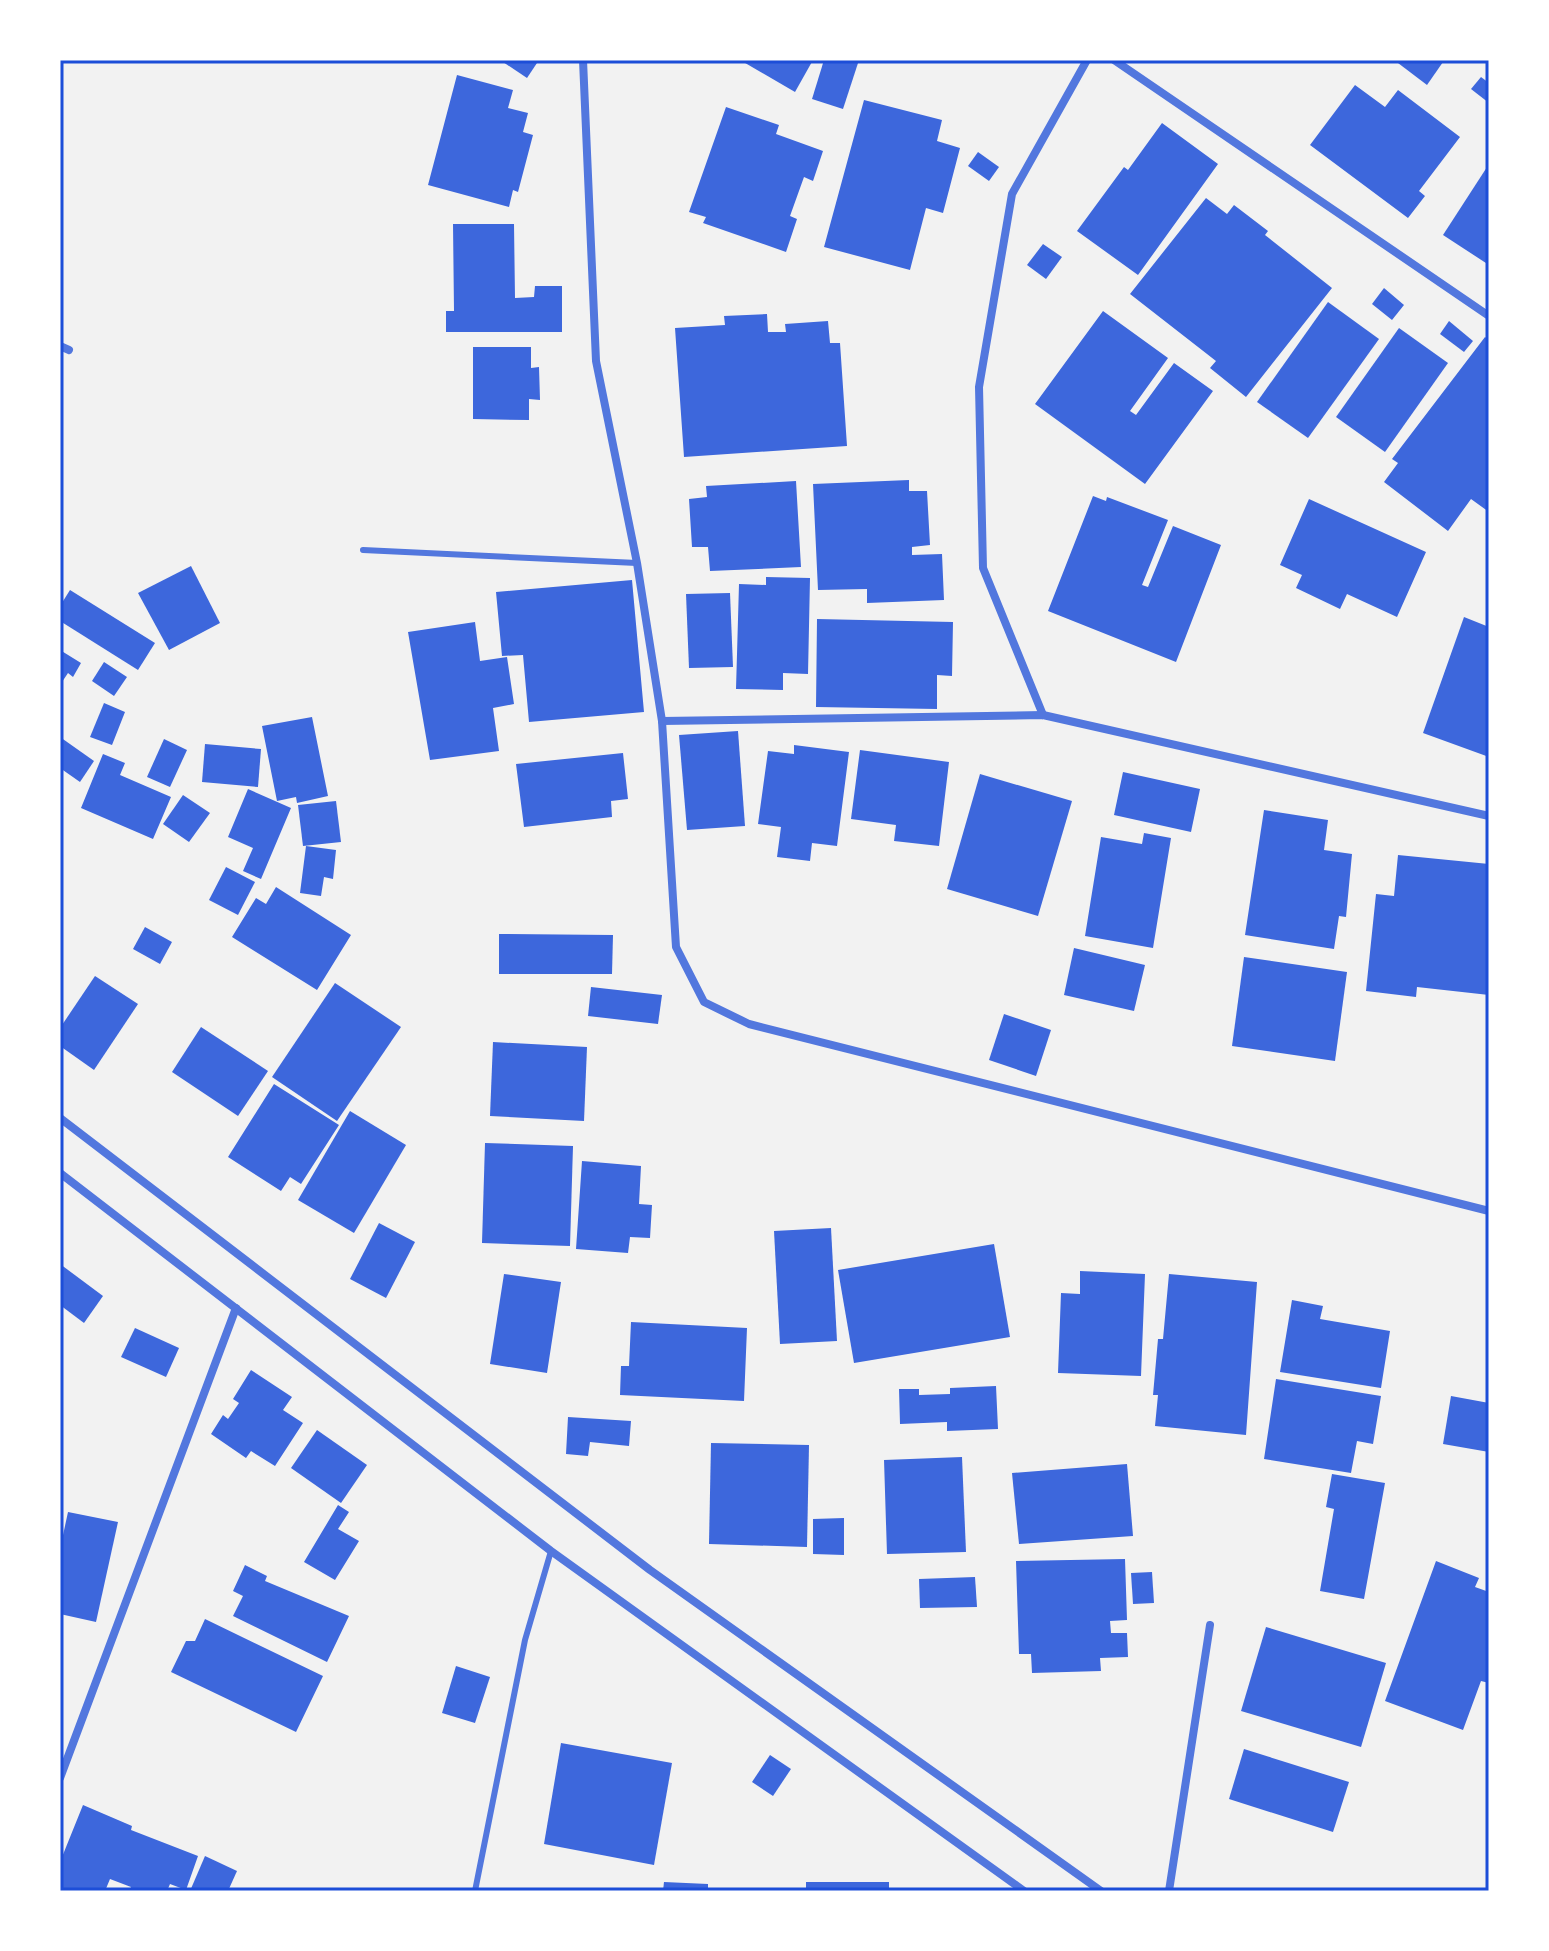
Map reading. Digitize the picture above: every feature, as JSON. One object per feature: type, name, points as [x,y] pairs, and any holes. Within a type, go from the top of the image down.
[{"type":"street","points":[[583,60],[596,361],[637,563],[662,721],[676,947],[704,1002],[749,1024],[1489,1211]]},
{"type":"street","points":[[1043,715],[983,568],[979,387],[1012,194],[1087,60]]},
{"type":"street","points":[[1114,60],[1489,316]]},
{"type":"street","points":[[662,721],[1043,715],[1489,816]]},
{"type":"street","points":[[60,1118],[650,1570],[1101,1891]]},
{"type":"street","points":[[60,1173],[551,1551],[1024,1891]]},
{"type":"street","points":[[60,1778],[236,1308]]},
{"type":"street","points":[[1169,1891],[1210,1625]]},
{"type":"lane","points":[[363,550],[637,563]]},
{"type":"lane","points":[[475,1891],[525,1640],[551,1551]]},
{"type":"building","points":[[500,60],[539,60],[527,78]]},
{"type":"building","points":[[740,60],[813,60],[795,92]]},
{"type":"building","points":[[824,60],[859,60],[843,109],[812,99]]},
{"type":"building","points":[[1401,60],[1443,62],[1427,85],[1398,63]]},
{"type":"building","points":[[457,75],[513,90],[508,108],[528,113],[523,132],[533,135],[518,192],[513,190],[509,207],[428,185]]},
{"type":"building","points":[[1481,77],[1489,83],[1489,103],[1471,89]]},
{"type":"building","points":[[1355,85],[1385,107],[1398,90],[1460,137],[1419,191],[1425,196],[1408,218],[1310,145]]},
{"type":"building","points":[[864,100],[942,120],[937,141],[960,148],[943,213],[926,208],[910,270],[824,247]]},
{"type":"building","points":[[726,107],[779,125],[776,134],[823,151],[813,181],[804,177],[790,216],[797,219],[786,252],[703,223],[706,217],[689,212]]},
{"type":"building","points":[[1162,123],[1218,164],[1138,275],[1077,231],[1124,167],[1128,170]]},
{"type":"building","points":[[978,152],[999,167],[989,181],[968,166]]},
{"type":"building","points":[[1489,164],[1489,265],[1443,235]]},
{"type":"building","points":[[1206,198],[1227,214],[1234,205],[1268,231],[1265,235],[1332,288],[1246,397],[1210,368],[1216,361],[1130,294]]},
{"type":"building","points":[[453,224],[514,224],[515,298],[534,297],[535,286],[562,286],[562,332],[446,332],[446,311],[454,311]]},
{"type":"building","points":[[1043,244],[1062,257],[1046,279],[1027,265]]},
{"type":"building","points":[[1384,288],[1404,305],[1392,320],[1372,304]]},
{"type":"building","points":[[1328,302],[1379,339],[1308,438],[1257,402]]},
{"type":"building","points":[[1103,311],[1168,358],[1130,411],[1136,415],[1174,363],[1213,391],[1145,484],[1035,404]]},
{"type":"building","points":[[767,314],[768,332],[786,332],[785,324],[828,321],[830,343],[840,343],[847,446],[684,457],[675,328],[725,325],[724,316]]},
{"type":"building","points":[[1449,321],[1473,341],[1464,352],[1440,334]]},
{"type":"building","points":[[1399,328],[1448,363],[1385,452],[1336,417]]},
{"type":"building","points":[[1485,337],[1489,340],[1489,512],[1471,499],[1448,531],[1384,482],[1398,463],[1392,459]]},
{"type":"building","points":[[473,347],[531,347],[531,368],[539,367],[540,400],[529,399],[529,420],[473,419]]},
{"type":"building","points":[[909,480],[909,491],[927,491],[930,545],[912,547],[912,555],[942,554],[944,600],[867,603],[867,589],[818,590],[813,484]]},
{"type":"building","points":[[796,481],[801,567],[710,571],[708,547],[692,547],[689,499],[707,497],[706,486]]},
{"type":"building","points":[[1093,496],[1106,501],[1107,497],[1168,520],[1142,585],[1148,587],[1173,526],[1221,545],[1176,662],[1048,611]]},
{"type":"building","points":[[1309,499],[1426,552],[1397,617],[1347,594],[1340,609],[1296,588],[1302,575],[1280,565]]},
{"type":"building","points":[[191,566],[220,623],[169,650],[138,593]]},
{"type":"building","points":[[766,577],[810,578],[808,674],[783,673],[783,690],[736,689],[739,584],[766,585]]},
{"type":"building","points":[[632,580],[644,712],[529,722],[523,655],[502,656],[496,592]]},
{"type":"building","points":[[70,590],[155,643],[138,670],[60,621],[60,606]]},
{"type":"building","points":[[730,593],[733,667],[689,668],[686,594]]},
{"type":"building","points":[[1464,617],[1489,627],[1489,757],[1423,733]]},
{"type":"building","points":[[817,619],[953,622],[952,676],[937,675],[937,709],[816,707]]},
{"type":"building","points":[[475,622],[480,661],[507,657],[514,704],[493,708],[499,751],[430,760],[408,632]]},
{"type":"building","points":[[60,650],[81,663],[73,677],[68,673],[60,685]]},
{"type":"building","points":[[104,662],[127,677],[114,696],[92,681]]},
{"type":"building","points":[[104,703],[125,712],[112,745],[90,737]]},
{"type":"building","points":[[312,717],[328,796],[297,803],[296,797],[277,801],[262,726]]},
{"type":"building","points":[[738,731],[745,826],[687,830],[679,735]]},
{"type":"building","points":[[60,737],[94,761],[80,782],[60,768]]},
{"type":"building","points":[[164,739],[187,750],[170,787],[147,777]]},
{"type":"building","points":[[205,744],[261,749],[258,787],[202,782]]},
{"type":"building","points":[[794,745],[849,752],[837,846],[812,843],[810,861],[777,857],[781,827],[758,824],[768,751],[794,754]]},
{"type":"building","points":[[860,750],[949,762],[939,846],[894,841],[896,825],[851,819]]},
{"type":"building","points":[[623,753],[628,799],[611,801],[612,817],[524,827],[516,764]]},
{"type":"building","points":[[103,754],[125,763],[120,775],[171,797],[153,839],[81,808]]},
{"type":"building","points":[[1123,772],[1200,789],[1191,832],[1114,815]]},
{"type":"building","points":[[980,774],[1072,801],[1038,916],[947,889]]},
{"type":"building","points":[[248,789],[291,808],[261,879],[243,871],[253,848],[228,837]]},
{"type":"building","points":[[183,795],[210,813],[189,842],[163,824]]},
{"type":"building","points":[[336,801],[341,842],[303,846],[298,805]]},
{"type":"building","points":[[1264,810],[1328,820],[1324,850],[1352,854],[1346,917],[1339,916],[1334,949],[1245,935]]},
{"type":"building","points":[[1144,833],[1171,838],[1153,948],[1085,936],[1101,837],[1142,844]]},
{"type":"building","points":[[306,846],[336,850],[333,879],[324,877],[321,896],[300,893]]},
{"type":"building","points":[[1398,855],[1489,864],[1489,995],[1417,987],[1416,997],[1366,991],[1376,894],[1394,896]]},
{"type":"building","points":[[226,867],[255,882],[238,915],[209,900]]},
{"type":"building","points":[[276,887],[351,935],[317,990],[232,937],[256,898],[266,904]]},
{"type":"building","points":[[145,927],[172,942],[160,964],[133,949]]},
{"type":"building","points":[[499,934],[613,935],[612,974],[499,974]]},
{"type":"building","points":[[1074,948],[1145,965],[1134,1011],[1064,995]]},
{"type":"building","points":[[1244,957],[1347,972],[1335,1061],[1232,1046]]},
{"type":"building","points":[[95,976],[138,1004],[94,1070],[60,1046],[60,1028]]},
{"type":"building","points":[[335,983],[401,1027],[337,1121],[272,1077]]},
{"type":"building","points":[[591,987],[662,995],[658,1024],[588,1016]]},
{"type":"building","points":[[1004,1014],[1051,1030],[1036,1076],[989,1060]]},
{"type":"building","points":[[201,1027],[268,1071],[238,1116],[172,1072]]},
{"type":"building","points":[[493,1042],[587,1047],[584,1121],[490,1116]]},
{"type":"building","points":[[274,1084],[339,1125],[301,1184],[290,1177],[281,1191],[228,1157]]},
{"type":"building","points":[[350,1111],[406,1145],[354,1233],[298,1200]]},
{"type":"building","points":[[485,1143],[573,1146],[570,1246],[482,1243]]},
{"type":"building","points":[[582,1161],[641,1166],[639,1204],[652,1205],[650,1238],[630,1237],[628,1253],[576,1249]]},
{"type":"building","points":[[379,1223],[415,1242],[386,1298],[350,1279]]},
{"type":"building","points":[[831,1228],[837,1341],[780,1344],[774,1231]]},
{"type":"building","points":[[994,1244],[1010,1337],[854,1363],[838,1270]]},
{"type":"building","points":[[60,1264],[103,1296],[84,1323],[60,1305]]},
{"type":"building","points":[[1080,1271],[1145,1274],[1141,1376],[1058,1373],[1061,1293],[1080,1294]]},
{"type":"building","points":[[504,1274],[561,1282],[547,1373],[490,1364]]},
{"type":"building","points":[[1169,1274],[1257,1282],[1246,1435],[1155,1426],[1158,1395],[1153,1395],[1158,1339],[1163,1339]]},
{"type":"building","points":[[1292,1300],[1323,1306],[1320,1319],[1390,1331],[1381,1388],[1280,1372]]},
{"type":"building","points":[[631,1322],[747,1328],[744,1401],[620,1395],[621,1366],[629,1366]]},
{"type":"building","points":[[135,1328],[179,1348],[166,1377],[121,1357]]},
{"type":"building","points":[[251,1370],[292,1397],[283,1410],[303,1423],[275,1466],[251,1451],[246,1458],[211,1434],[223,1415],[228,1419],[239,1403],[233,1399]]},
{"type":"building","points":[[1276,1379],[1381,1396],[1373,1444],[1357,1441],[1351,1473],[1264,1459]]},
{"type":"building","points":[[996,1386],[998,1429],[947,1431],[947,1422],[900,1424],[899,1389],[919,1389],[919,1395],[950,1394],[950,1388]]},
{"type":"building","points":[[1451,1396],[1489,1403],[1489,1452],[1443,1444]]},
{"type":"building","points":[[568,1417],[631,1421],[629,1446],[590,1442],[588,1456],[566,1454]]},
{"type":"building","points":[[317,1430],[367,1465],[341,1503],[291,1468]]},
{"type":"building","points":[[711,1443],[809,1445],[807,1547],[709,1544]]},
{"type":"building","points":[[962,1457],[966,1552],[887,1554],[884,1460]]},
{"type":"building","points":[[1127,1464],[1133,1536],[1019,1544],[1012,1473]]},
{"type":"building","points":[[1332,1474],[1385,1483],[1364,1599],[1320,1591],[1334,1509],[1326,1507]]},
{"type":"building","points":[[338,1505],[349,1512],[338,1529],[359,1541],[335,1580],[304,1562]]},
{"type":"building","points":[[68,1512],[118,1522],[96,1622],[60,1614],[60,1549]]},
{"type":"building","points":[[844,1518],[844,1555],[813,1554],[813,1519]]},
{"type":"building","points":[[1125,1559],[1127,1620],[1110,1621],[1111,1633],[1127,1633],[1128,1657],[1100,1658],[1101,1671],[1032,1673],[1031,1654],[1019,1654],[1016,1561]]},
{"type":"building","points":[[1436,1561],[1479,1578],[1475,1587],[1489,1592],[1489,1683],[1481,1681],[1463,1730],[1385,1701]]},
{"type":"building","points":[[245,1565],[267,1576],[265,1581],[349,1616],[327,1662],[233,1616],[243,1596],[233,1591]]},
{"type":"building","points":[[1152,1572],[1154,1603],[1133,1604],[1131,1573]]},
{"type":"building","points":[[975,1577],[977,1607],[920,1608],[919,1579]]},
{"type":"building","points":[[205,1619],[323,1676],[296,1732],[171,1672],[186,1641],[195,1641]]},
{"type":"building","points":[[1266,1627],[1386,1663],[1361,1747],[1241,1711]]},
{"type":"building","points":[[456,1666],[490,1677],[475,1723],[442,1713]]},
{"type":"building","points":[[561,1743],[672,1763],[654,1865],[544,1844]]},
{"type":"building","points":[[1244,1749],[1349,1782],[1333,1832],[1229,1799]]},
{"type":"building","points":[[770,1755],[791,1769],[773,1796],[752,1782]]},
{"type":"building","points":[[83,1805],[132,1826],[131,1830],[198,1856],[186,1890],[170,1884],[167,1891],[129,1891],[131,1887],[110,1879],[105,1891],[60,1891],[60,1862]]},
{"type":"building","points":[[205,1856],[237,1871],[228,1891],[190,1891]]},
{"type":"building","points":[[664,1882],[708,1884],[708,1891],[663,1891]]},
{"type":"building","points":[[806,1882],[889,1882],[889,1891],[806,1891]]}]
